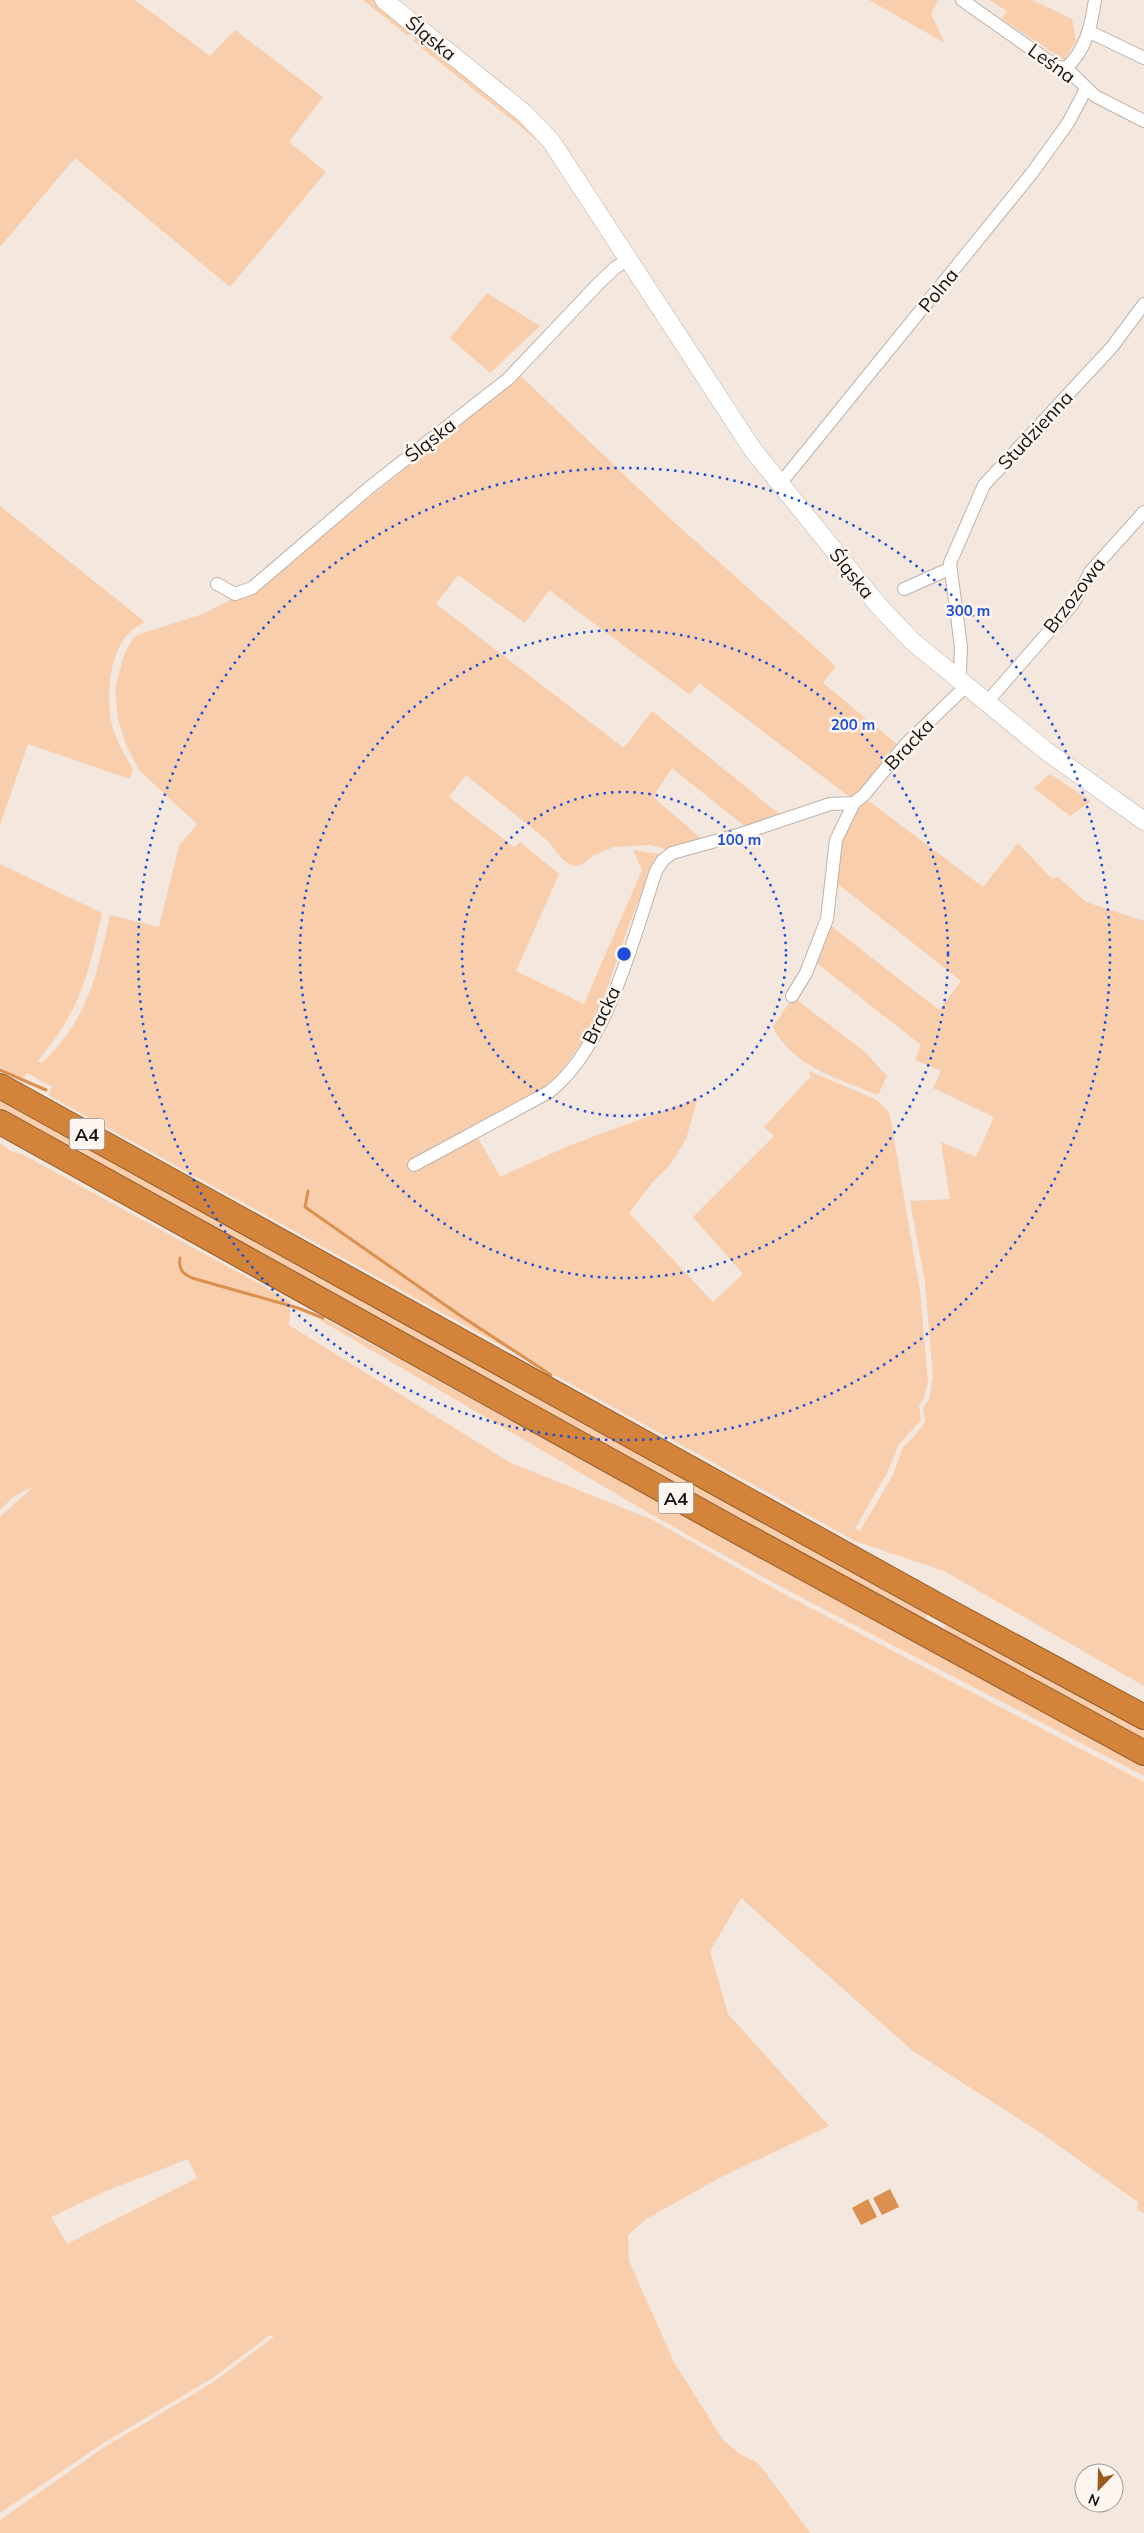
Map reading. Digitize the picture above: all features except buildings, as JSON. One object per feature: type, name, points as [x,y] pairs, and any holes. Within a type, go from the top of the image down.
[{"type":"highway","name":"A4","points":[[0,1086],[952,1614],[1144,1717]]},
{"type":"highway","name":"A4","points":[[0,1122],[733,1529],[1144,1753]]},
{"type":"main road","name":"Śląska","points":[[384,0],[534,122],[560,154],[732,418],[780,484],[897,627],[1045,750],[1144,821]]},
{"type":"street","name":"Leśna","points":[[962,0],[1057,67],[1066,68],[1095,96],[1144,121]]},
{"type":"street","points":[[1066,68],[1074,61],[1090,32],[1096,0]]},
{"type":"street","points":[[1090,32],[1144,58]]},
{"type":"street","name":"Polna","points":[[780,484],[1032,173],[1068,123],[1086,89]]},
{"type":"street","name":"Śląska","points":[[217,584],[235,594],[252,588],[370,487],[508,379],[599,283],[628,259]]},
{"type":"street","name":"Studzienna","points":[[961,681],[961,647],[950,563],[984,485],[1112,347],[1144,304]]},
{"type":"street","name":"Brzozowa","points":[[987,702],[1072,605],[1090,571],[1144,512]]},
{"type":"street","points":[[904,589],[950,569]]},
{"type":"street","name":"Bracka","points":[[792,996],[806,973],[827,919],[836,840],[854,803],[869,790],[961,681]]},
{"type":"street","name":"Bracka","points":[[414,1165],[549,1092],[573,1068],[606,1011],[656,871],[663,860],[672,853],[742,834],[830,804],[854,803]]},
{"type":"shaded area","points":[[0,0],[135,0],[210,56],[235,30],[323,97],[289,142],[326,172],[230,287],[75,158],[0,247]]},
{"type":"shaded area","points":[[363,0],[376,0],[413,30],[408,36]]},
{"type":"shaded area","points":[[869,0],[938,0],[931,14],[945,43]]},
{"type":"shaded area","points":[[989,0],[1032,0],[1072,19],[1076,41],[1064,60],[1002,19],[1007,11]]},
{"type":"shaded area","points":[[419,34],[537,135],[537,140],[413,41]]},
{"type":"shaded area","points":[[487,293],[540,326],[490,373],[450,338]]},
{"type":"shaded area","points":[[520,375],[665,514],[836,666],[823,683],[899,746],[869,784],[851,798],[699,683],[690,695],[549,590],[525,623],[458,575],[436,604],[624,748],[652,711],[783,817],[747,828],[672,768],[653,797],[705,842],[672,851],[650,845],[614,847],[594,855],[581,865],[573,866],[563,860],[548,841],[466,775],[449,797],[514,847],[520,842],[559,874],[516,971],[584,1004],[642,870],[633,850],[665,855],[652,875],[631,919],[607,988],[588,1033],[557,1078],[551,1095],[477,1136],[500,1177],[568,1146],[698,1098],[686,1139],[670,1165],[652,1183],[629,1213],[713,1302],[743,1274],[693,1217],[774,1136],[764,1127],[810,1077],[809,1071],[877,1100],[889,1112],[920,1291],[928,1381],[924,1398],[919,1406],[921,1420],[899,1444],[887,1473],[855,1529],[860,1531],[893,1475],[903,1447],[913,1438],[925,1422],[923,1407],[929,1400],[933,1377],[925,1282],[910,1201],[950,1199],[941,1142],[976,1157],[994,1117],[933,1088],[941,1071],[915,1060],[921,1045],[814,961],[827,923],[939,1010],[961,981],[833,880],[838,842],[861,803],[866,799],[983,887],[1018,843],[1052,879],[1058,877],[1086,902],[1144,921],[1144,1686],[944,1571],[855,1541],[48,1095],[52,1087],[27,1073],[22,1079],[0,1067],[0,864],[102,913],[87,975],[73,1009],[52,1044],[37,1062],[43,1062],[59,1045],[81,1012],[101,957],[110,915],[159,927],[179,846],[197,824],[139,770],[127,747],[118,720],[115,689],[124,655],[133,638],[140,634],[203,614],[235,598],[251,594]]},
{"type":"shaded area","points":[[0,506],[145,622],[133,629],[124,639],[113,664],[110,678],[109,693],[112,727],[133,770],[130,779],[28,744],[0,825]]},
{"type":"shaded area","points":[[1050,774],[1091,801],[1070,816],[1034,788]]},
{"type":"shaded area","points":[[793,997],[865,1052],[887,1076],[878,1095],[818,1070],[792,1052],[781,1041],[773,1027]]},
{"type":"shaded area","points":[[0,1094],[927,1613],[927,1617],[923,1620],[0,1114]]},
{"type":"shaded area","points":[[0,1143],[10,1151],[22,1154],[291,1301],[289,1325],[509,1462],[653,1520],[780,1592],[1144,1782],[1144,2213],[1137,2210],[1138,2202],[1041,2133],[913,2051],[741,1898],[710,1951],[728,2014],[829,2126],[721,2177],[646,2219],[628,2235],[629,2261],[674,2362],[723,2440],[738,2453],[756,2462],[762,2468],[810,2533],[0,2533],[0,2520],[103,2448],[212,2383],[274,2337],[270,2335],[211,2379],[102,2444],[0,2513],[0,1517],[35,1485],[13,1497],[0,1510]],"holes":[[[188,2159],[197,2178],[67,2244],[51,2217],[106,2191]]]},
{"type":"shaded area","points":[[323,1318],[1144,1766],[1144,1776],[770,1581],[649,1513],[320,1320]]},
{"type":"shaded area","points":[[947,1624],[1144,1724],[1144,1744],[944,1631],[944,1627]]},
{"type":"shaded area","points":[[890,2189],[899,2207],[882,2215],[873,2198]]},
{"type":"shaded area","points":[[868,2199],[877,2217],[861,2225],[852,2208]]},
{"type":"waterway","points":[[0,1070],[46,1090]]},
{"type":"waterway","points":[[308,1191],[305,1207],[458,1314],[551,1375]]},
{"type":"waterway","points":[[180,1258],[182,1271],[192,1278],[298,1308],[323,1318]]}]
